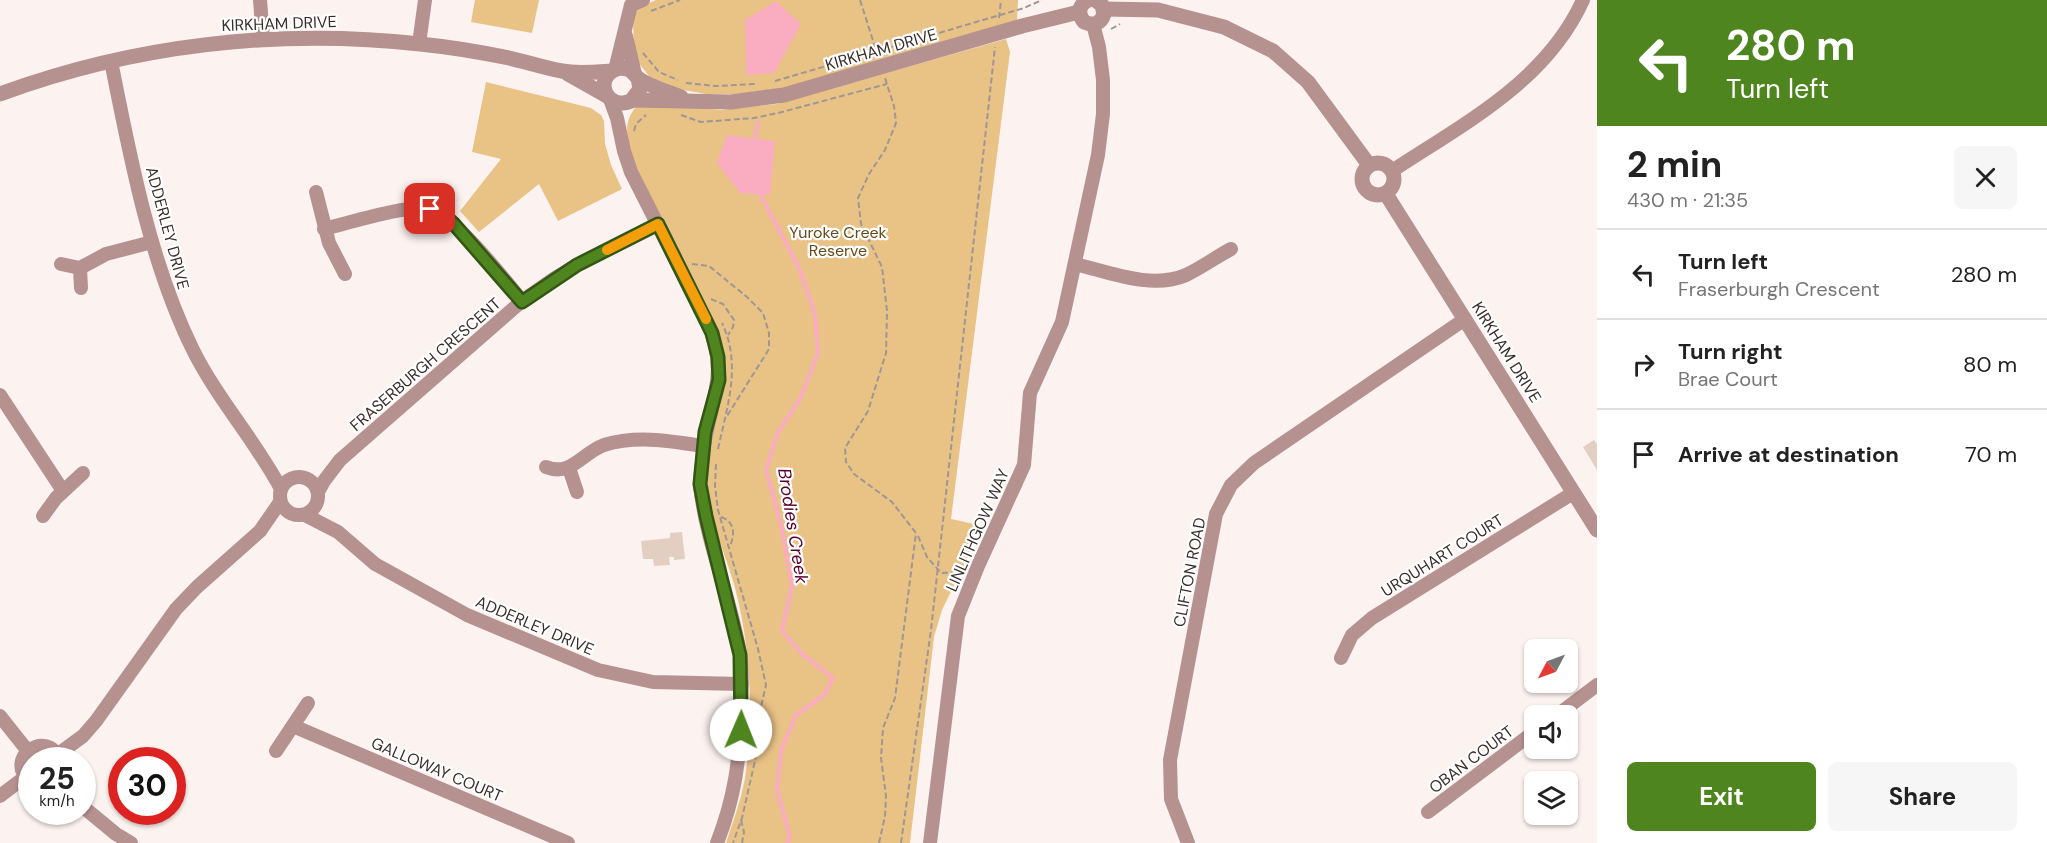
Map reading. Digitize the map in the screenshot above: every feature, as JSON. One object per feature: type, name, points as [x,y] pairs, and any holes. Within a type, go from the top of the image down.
[{"type":"street","points":[[260,0],[263,39]]},
{"type":"street","points":[[419,44],[425,0]]},
{"type":"street","points":[[1392,171],[1489,108],[1522,82],[1552,49],[1583,0]]},
{"type":"street","points":[[621,134],[632,100],[640,89],[626,34],[626,22],[637,5]]},
{"type":"street","points":[[1083,6],[1083,21],[1093,24],[1103,18],[1100,5],[1158,10],[1224,27],[1273,51],[1308,82],[1369,165]]},
{"type":"street","name":"KIRKHAM DRIVE","points":[[632,100],[731,102],[767,98],[812,88],[996,35],[1083,6]]},
{"type":"street","name":"LINLITHGOW WAY","points":[[930,843],[958,616],[978,566],[1020,477],[1026,454],[1030,393],[1062,322],[1098,155],[1103,114],[1103,80],[1099,47],[1093,24]]},
{"type":"street","points":[[626,34],[614,70],[605,80],[605,91],[621,134],[627,161],[706,320],[716,345],[719,380],[703,446],[700,484],[740,655],[742,684],[737,776],[727,816],[717,843]]},
{"type":"street","name":"KIRKHAM DRIVE","points":[[0,94],[111,61],[178,48],[263,39],[326,38],[419,44],[509,58],[563,71],[614,70]]},
{"type":"street","name":"ADDERLEY DRIVE","points":[[111,61],[153,242],[173,305],[196,356],[229,410],[261,453],[280,495]]},
{"type":"street","points":[[614,70],[626,69],[636,76]]},
{"type":"street","name":"KIRKHAM DRIVE","points":[[563,71],[609,97]]},
{"type":"street","name":"KIRKHAM DRIVE","points":[[636,76],[690,100]]},
{"type":"street","points":[[609,97],[620,104],[632,100]]},
{"type":"street","points":[[1381,163],[1392,171],[1394,181],[1386,194],[1376,196],[1364,188],[1361,179],[1363,171],[1369,165],[1381,163]]},
{"type":"street","points":[[316,192],[324,229],[345,274]]},
{"type":"street","name":"KIRKHAM DRIVE","points":[[1386,194],[1597,530]]},
{"type":"street","points":[[324,229],[414,208],[437,211],[453,223],[522,302]]},
{"type":"street","name":"FRASERBURGH CRESCENT","points":[[318,497],[324,481],[340,460],[522,302],[577,265],[658,224]]},
{"type":"street","points":[[61,264],[80,268],[106,254],[153,242]]},
{"type":"street","points":[[1076,264],[1156,281],[1171,280],[1186,275],[1231,249]]},
{"type":"street","points":[[80,268],[81,288]]},
{"type":"street","name":"CLIFTON ROAD","points":[[1188,843],[1172,799],[1170,760],[1216,514],[1231,485],[1254,463],[1465,320]]},
{"type":"street","points":[[0,395],[63,491]]},
{"type":"street","points":[[546,467],[560,470],[569,468],[592,451],[615,442],[660,439],[703,446]]},
{"type":"street","name":"ADDERLEY DRIVE","points":[[261,453],[299,478]]},
{"type":"street","name":"FRASERBURGH CRESCENT","points":[[299,478],[340,460]]},
{"type":"street","points":[[569,468],[577,492]]},
{"type":"street","points":[[43,516],[63,491],[83,473]]},
{"type":"street","points":[[70,747],[96,721],[176,609],[197,587],[260,531],[311,512],[318,497],[311,481],[299,478],[280,495],[260,531]]},
{"type":"street","name":"URQUHART COURT","points":[[1341,658],[1352,635],[1372,618],[1573,492]]},
{"type":"street","points":[[280,495],[282,507],[298,515]]},
{"type":"street","name":"ADDERLEY DRIVE","points":[[318,497],[338,532]]},
{"type":"street","name":"ADDERLEY DRIVE","points":[[298,515],[338,532],[375,564],[467,615],[598,670],[653,682],[742,684]]},
{"type":"street","points":[[1571,705],[1597,685]]},
{"type":"street","points":[[276,751],[308,703]]},
{"type":"street","points":[[0,716],[25,747]]},
{"type":"street","name":"GALLOWAY COURT","points":[[293,726],[568,843]]},
{"type":"street","name":"OBAN COURT","points":[[1428,812],[1524,740]]},
{"type":"street","points":[[0,796],[18,786]]},
{"type":"street","points":[[96,818],[131,843]]},
{"type":"path","points":[[637,5],[680,0]]},
{"type":"path","points":[[860,0],[894,106],[896,123],[885,150],[869,174],[858,198],[861,224],[882,267],[886,311],[886,353],[868,411],[845,448],[846,462],[854,474],[892,502],[916,533],[927,557],[941,573],[960,572],[966,561]]},
{"type":"path","points":[[901,843],[931,630],[1001,0]]},
{"type":"path","points":[[769,83],[999,15],[1042,0]]},
{"type":"path","points":[[640,51],[660,72],[689,84],[716,86],[759,84]]},
{"type":"path","points":[[692,264],[709,266],[747,297],[763,314],[769,333],[769,349],[726,419]]},
{"type":"path","points":[[711,299],[723,304],[734,320],[728,335]]},
{"type":"path","points":[[721,517],[726,518],[733,528],[734,538],[729,548]]},
{"type":"path","points":[[879,843],[885,816],[886,796],[881,758],[883,728],[895,698],[916,533]]},
{"type":"path","points":[[741,820],[744,832],[742,843]]},
{"type":"green space","points":[[475,0],[539,0],[532,33],[471,22]]},
{"type":"green space","points":[[656,0],[1018,0],[1017,21],[762,94],[706,94],[667,87],[652,80],[634,57],[633,16],[638,8]]},
{"type":"green space","name":"Yuroke Creek Reserve","points":[[1006,39],[1010,52],[951,519],[983,526],[942,610],[934,637],[910,843],[726,843],[745,778],[750,706],[745,635],[735,588],[715,526],[708,488],[709,445],[723,381],[724,362],[720,340],[631,159],[627,132],[629,119],[636,107],[660,103],[720,110],[777,104]]},
{"type":"green space","points":[[486,82],[591,108],[601,115],[604,121],[605,144],[611,165],[622,189],[558,221],[539,184],[479,232],[460,211],[501,159],[472,152]]},
{"type":"shaded area","points":[[776,1],[801,24],[774,73],[746,75],[745,20]]},
{"type":"shaded area","points":[[727,135],[775,141],[770,195],[740,193],[717,163]]},
{"type":"building","points":[[1594,440],[1597,444],[1597,470],[1583,447]]},
{"type":"building","points":[[682,532],[685,559],[674,560],[674,557],[669,557],[670,565],[654,566],[653,559],[643,559],[641,541],[670,538],[670,533]]},
{"type":"waterway","name":"Brodies Creek","points":[[754,142],[758,122]]},
{"type":"waterway","name":"Brodies Creek","points":[[759,192],[799,268],[815,314],[818,353],[800,399],[778,432],[766,470],[782,529],[792,585],[782,631],[802,654],[833,678],[824,695],[796,715],[781,751],[777,789],[790,838],[787,843]]},
{"type":"slow traffic","points":[[607,250],[658,224],[706,319]]},
{"type":"route","points":[[430,209],[444,215],[453,223],[522,302],[577,265],[658,224],[712,333],[718,357],[719,380],[705,432],[700,484],[740,655],[741,730]]}]
